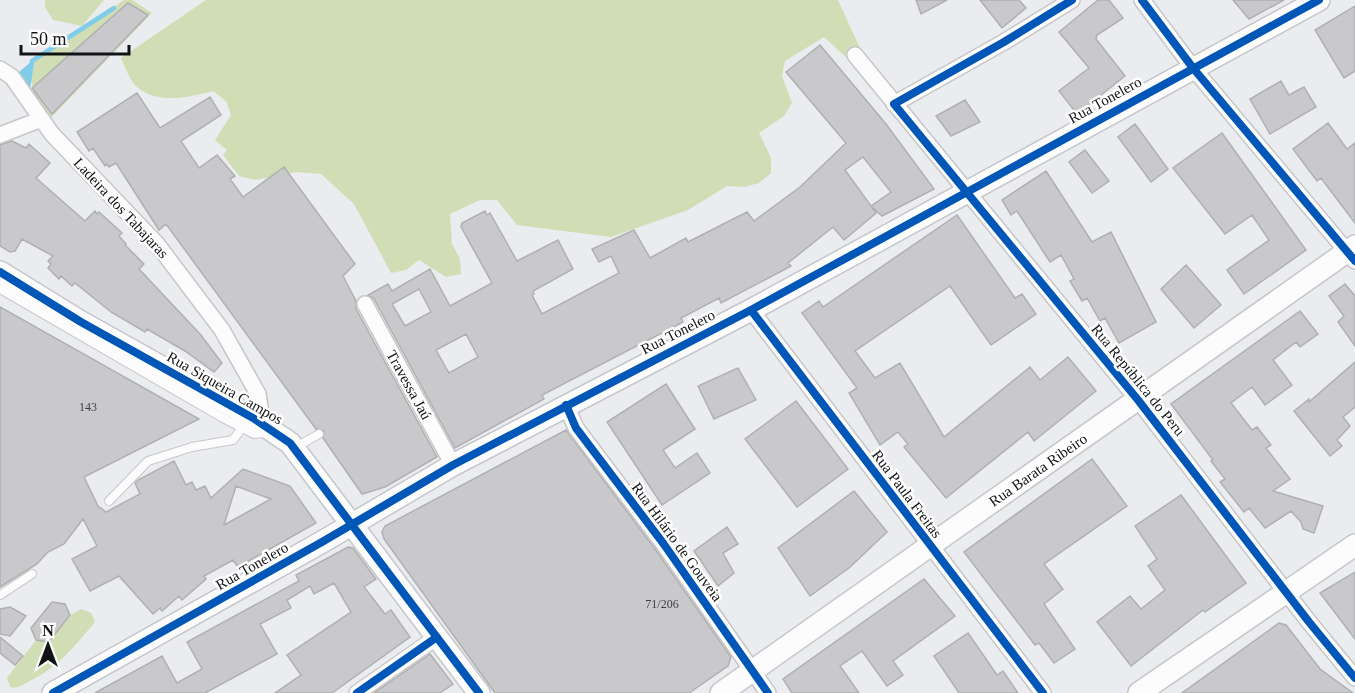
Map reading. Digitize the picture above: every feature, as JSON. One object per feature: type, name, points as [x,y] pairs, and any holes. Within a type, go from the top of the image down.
[{"type":"main road","name":"Rua Tonelero","points":[[53,693],[453,465],[751,310],[1193,68],[1294,9],[1319,0]]},
{"type":"main road","name":"Rua Barata Ribeiro","points":[[721,693],[1138,400],[1353,253]]},
{"type":"main road","name":"Rua Siqueira Campos","points":[[0,272],[248,423],[276,431],[296,447],[479,693]]},
{"type":"main road","points":[[1139,693],[1355,545]]},
{"type":"street","points":[[894,104],[1004,42],[1072,0]]},
{"type":"street","points":[[1142,0],[1193,68],[1353,253]]},
{"type":"street","name":"Rua República do Peru","points":[[855,55],[1138,400],[1355,678]]},
{"type":"street","name":"Ladeira dos Tabajaras","points":[[0,69],[9,74],[17,84],[39,120],[157,244],[222,330],[258,394],[260,406],[248,423]]},
{"type":"street","points":[[0,135],[39,120]]},
{"type":"street","name":"Travessa Jaú","points":[[364,304],[453,465]]},
{"type":"street","name":"Rua Paula Freitas","points":[[751,310],[1043,693]]},
{"type":"street","name":"Rua Hilário de Gouveia","points":[[566,405],[576,428],[663,543],[768,693]]},
{"type":"street","points":[[357,693],[437,636]]},
{"type":"lane","name":"Rua Siqueira Campos","points":[[0,289],[248,423]]},
{"type":"lane","points":[[109,501],[148,461],[192,447],[233,440],[248,423]]},
{"type":"lane","points":[[296,447],[320,434]]},
{"type":"lane","points":[[0,595],[32,574]]},
{"type":"green space","points":[[45,0],[104,0],[82,26],[53,20],[45,7]]},
{"type":"green space","points":[[124,0],[132,0],[152,13],[44,125],[27,67]]},
{"type":"green space","points":[[206,0],[838,0],[864,57],[848,59],[824,37],[785,61],[782,76],[792,103],[784,116],[759,133],[771,158],[771,173],[759,183],[744,187],[727,186],[688,210],[611,237],[517,225],[497,200],[480,200],[450,214],[452,244],[460,259],[461,274],[446,277],[419,260],[406,270],[391,273],[354,204],[321,174],[296,172],[255,180],[239,176],[223,155],[227,150],[215,140],[231,115],[226,101],[213,91],[184,97],[164,98],[145,93],[132,81],[121,58]]},
{"type":"green space","points":[[81,609],[91,613],[95,622],[73,647],[59,662],[42,674],[21,686],[10,687],[7,678],[36,640],[49,642],[70,615]]},
{"type":"water","points":[[32,61],[28,88],[13,77]]},
{"type":"building","points":[[916,0],[947,0],[921,14]]},
{"type":"building","points":[[980,0],[1019,0],[1026,8],[1002,28]]},
{"type":"building","points":[[1098,0],[1109,0],[1123,18],[1097,35],[1096,39],[1125,76],[1077,114],[1059,91],[1089,68],[1059,32]]},
{"type":"building","points":[[1233,0],[1284,0],[1249,19]]},
{"type":"building","points":[[128,3],[148,15],[52,114],[32,88]]},
{"type":"building","points":[[1355,6],[1355,71],[1344,78],[1315,30]]},
{"type":"building","points":[[820,45],[886,124],[934,189],[882,216],[871,206],[876,213],[844,240],[833,227],[788,263],[791,266],[721,303],[719,298],[681,318],[683,322],[542,395],[544,399],[455,448],[374,299],[368,295],[388,284],[392,291],[430,269],[450,306],[492,283],[461,227],[462,223],[485,211],[487,215],[490,213],[517,261],[558,240],[573,269],[533,291],[532,295],[542,314],[619,273],[611,256],[599,262],[592,249],[634,230],[650,258],[686,238],[688,242],[747,212],[754,221],[800,187],[846,143],[786,72]],"holes":[[[863,157],[891,192],[871,206],[845,170]],[[419,289],[431,312],[405,326],[392,304]],[[466,334],[478,357],[449,373],[436,350]]]},
{"type":"building","points":[[1281,81],[1289,95],[1304,87],[1316,107],[1270,134],[1250,99]]},
{"type":"building","points":[[137,93],[160,128],[210,97],[221,115],[181,141],[199,168],[217,155],[235,176],[230,179],[243,197],[284,167],[355,264],[343,276],[356,301],[356,309],[437,457],[385,487],[362,494],[323,438],[324,431],[316,429],[166,224],[159,230],[116,163],[109,167],[107,164],[105,166],[93,148],[89,151],[77,132]]},
{"type":"building","points":[[965,100],[980,122],[951,136],[936,116]]},
{"type":"building","points":[[1328,123],[1347,149],[1355,143],[1355,223],[1321,178],[1317,181],[1293,149]]},
{"type":"building","points":[[1135,124],[1168,169],[1151,182],[1118,137]]},
{"type":"building","points":[[1222,133],[1306,250],[1244,294],[1227,270],[1269,240],[1252,215],[1225,234],[1173,168]]},
{"type":"building","points":[[12,141],[26,148],[29,144],[50,163],[36,178],[85,221],[95,211],[97,214],[99,212],[122,233],[119,236],[125,245],[144,264],[139,269],[200,334],[222,363],[214,372],[185,351],[147,329],[145,332],[111,312],[75,283],[72,286],[61,276],[59,279],[48,268],[51,264],[48,261],[53,256],[22,239],[15,251],[10,252],[0,246],[0,145]]},
{"type":"building","points":[[1085,150],[1109,181],[1092,193],[1069,162]]},
{"type":"building","points":[[1046,171],[1092,242],[1111,232],[1156,322],[1119,343],[1105,318],[1100,321],[1087,298],[1082,301],[1070,281],[1074,279],[1061,255],[1050,262],[1017,211],[1011,215],[1002,200]]},
{"type":"building","points":[[957,215],[1015,298],[1022,294],[1036,314],[991,345],[950,286],[855,351],[875,378],[900,363],[944,437],[1030,367],[1040,380],[1068,357],[1096,391],[1034,441],[1028,432],[946,498],[904,447],[908,444],[898,432],[880,445],[849,393],[857,388],[802,313],[819,301],[823,307]]},
{"type":"building","points":[[1186,265],[1221,305],[1194,328],[1161,289]]},
{"type":"building","points":[[1345,284],[1355,296],[1355,346],[1338,322],[1344,316],[1329,296]]},
{"type":"building","points":[[0,307],[199,419],[84,477],[98,506],[106,512],[140,494],[135,483],[138,480],[174,461],[186,485],[192,482],[196,490],[205,486],[211,498],[243,469],[290,486],[316,523],[238,567],[233,560],[204,576],[206,579],[182,600],[179,596],[162,611],[160,608],[153,614],[119,576],[90,591],[72,559],[97,546],[83,519],[64,544],[48,552],[37,564],[0,587]],"holes":[[[236,486],[271,499],[224,525]]]},
{"type":"building","points":[[1300,311],[1318,334],[1300,347],[1296,342],[1273,360],[1292,385],[1265,405],[1252,387],[1231,403],[1252,430],[1257,427],[1271,445],[1266,448],[1290,479],[1273,491],[1323,506],[1314,533],[1303,529],[1301,522],[1291,511],[1265,528],[1249,508],[1244,512],[1220,482],[1225,479],[1211,461],[1213,460],[1171,404]]},
{"type":"building","points":[[1355,362],[1355,407],[1343,417],[1350,426],[1337,440],[1342,446],[1330,456],[1294,411],[1309,399],[1309,402]]},
{"type":"building","points":[[738,368],[756,400],[714,419],[698,386]]},
{"type":"building","points":[[666,384],[695,429],[663,450],[675,468],[697,453],[710,473],[662,505],[607,422]]},
{"type":"building","points":[[796,401],[848,469],[797,507],[745,439]]},
{"type":"building","points":[[566,430],[655,549],[731,657],[728,666],[689,693],[495,693],[384,539],[382,532],[385,526]]},
{"type":"building","points":[[1092,459],[1127,506],[1044,564],[1063,589],[1044,604],[1075,649],[1054,663],[1039,643],[1035,645],[964,552]]},
{"type":"building","points":[[854,491],[887,532],[849,568],[810,596],[778,548]]},
{"type":"building","points":[[1181,495],[1246,583],[1205,612],[1203,610],[1131,666],[1097,622],[1130,596],[1141,609],[1165,590],[1148,566],[1157,559],[1135,526]]},
{"type":"building","points":[[727,527],[738,544],[723,553],[734,573],[718,586],[694,551]]},
{"type":"building","points":[[348,547],[353,548],[376,579],[364,587],[385,614],[391,610],[410,637],[332,693],[275,693],[301,675],[287,655],[351,612],[334,583],[314,594],[310,586],[287,600],[291,608],[260,624],[277,654],[205,693],[95,693],[162,656],[177,683],[202,669],[187,642],[299,581],[296,575]]},
{"type":"building","points":[[1355,572],[1355,639],[1320,593]]},
{"type":"building","points":[[924,579],[955,616],[893,661],[903,675],[887,686],[862,651],[840,666],[859,693],[792,693],[783,679]]},
{"type":"building","points":[[52,602],[65,604],[70,615],[49,642],[36,640],[31,628]]},
{"type":"building","points":[[10,607],[26,616],[10,636],[0,634],[0,609]]},
{"type":"building","points":[[1279,623],[1286,625],[1320,669],[1353,693],[1182,693]]},
{"type":"building","points":[[968,633],[997,675],[1003,671],[1018,693],[959,693],[934,656]]},
{"type":"building","points":[[0,637],[23,656],[15,665],[0,653]]},
{"type":"building","points":[[430,654],[453,684],[440,693],[374,693]]},
{"type":"waterway","points":[[25,92],[28,88],[32,61],[114,8]]},
{"type":"cycle path","points":[[1072,0],[1004,42],[894,104],[1138,400],[1309,622],[1355,678]]},
{"type":"cycle path","points":[[1142,0],[1193,68],[1355,261]]},
{"type":"cycle path","points":[[53,693],[322,542],[453,465],[751,310],[1319,0]]},
{"type":"cycle path","points":[[0,272],[81,322],[253,418],[290,443],[479,693]]},
{"type":"cycle path","points":[[751,310],[1043,693]]},
{"type":"cycle path","points":[[566,405],[576,428],[663,543],[768,693]]},
{"type":"cycle path","points":[[357,693],[437,637]]}]
